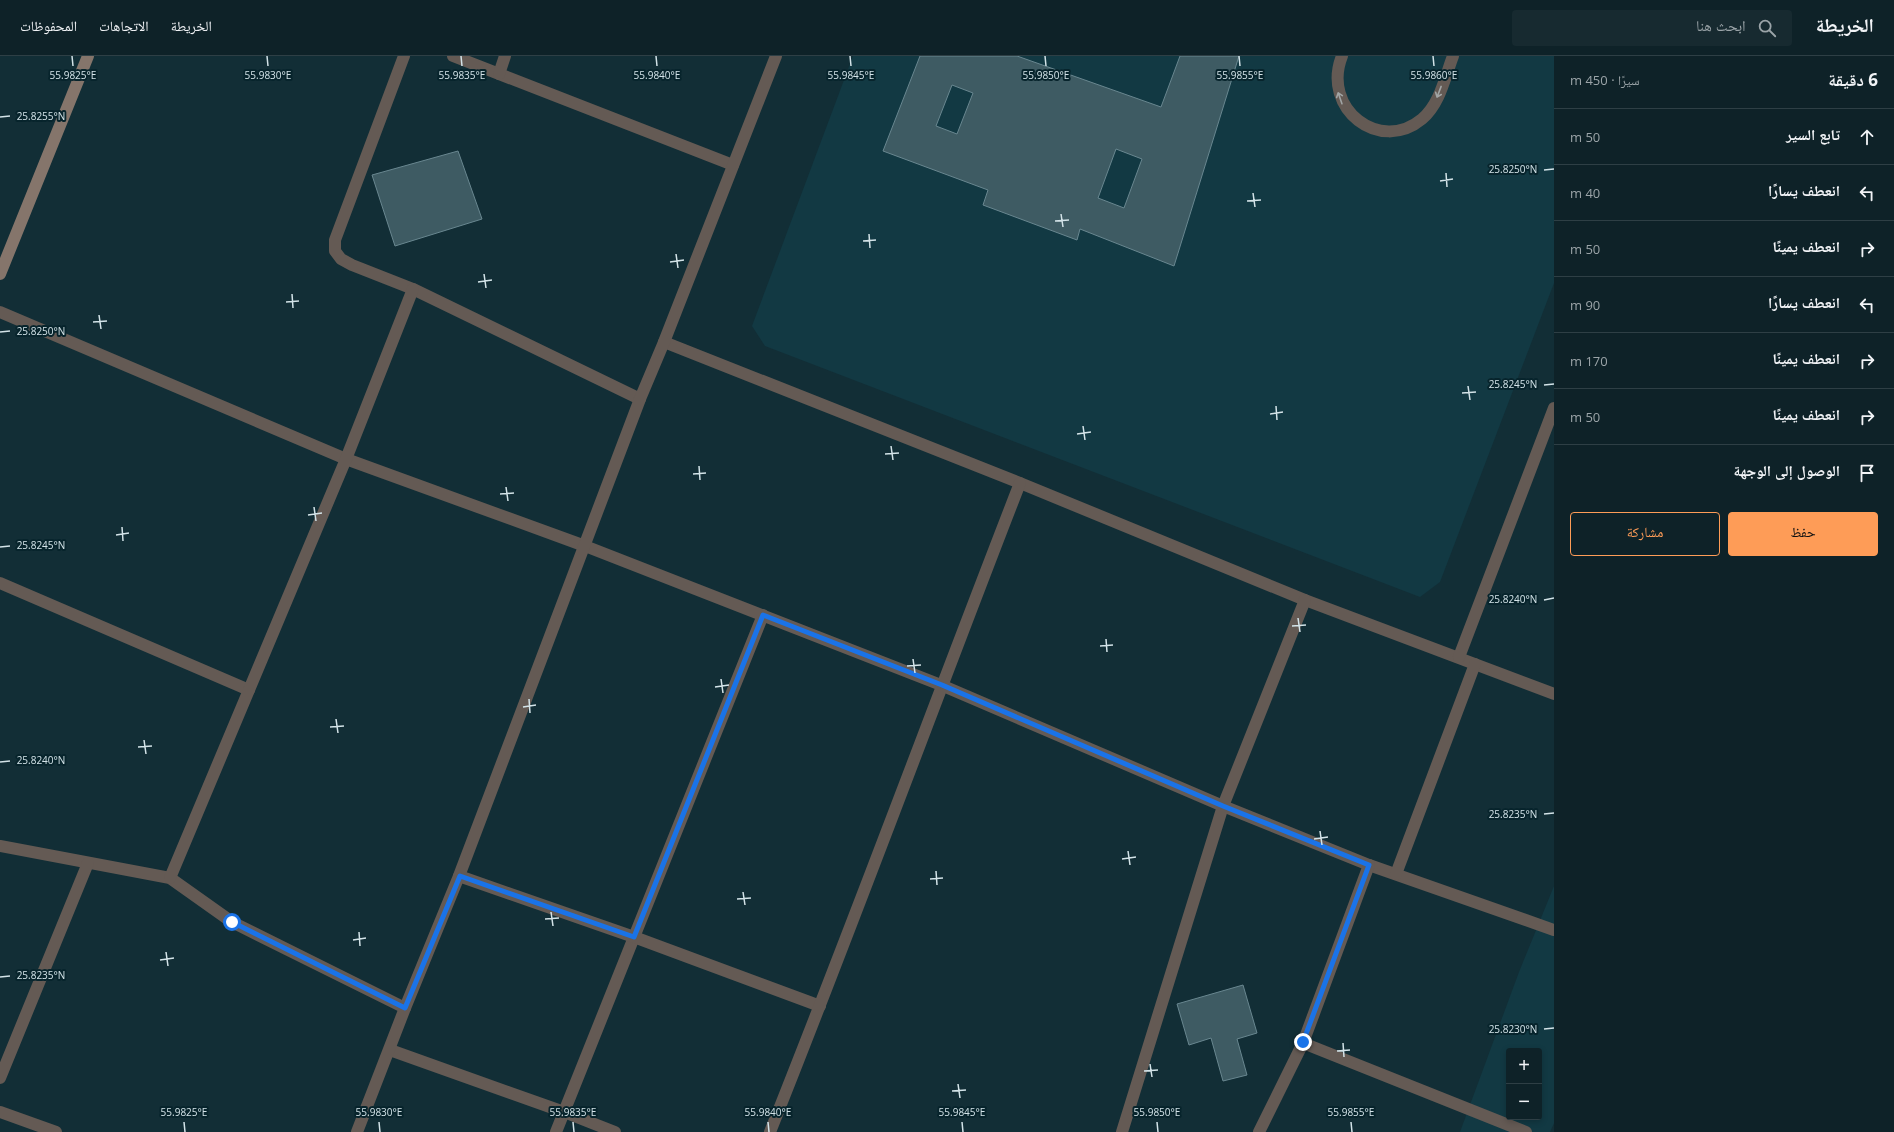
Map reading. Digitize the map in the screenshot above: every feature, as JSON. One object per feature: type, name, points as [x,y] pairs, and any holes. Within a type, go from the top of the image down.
[{"type":"street","points":[[0,274],[88,56]]},
{"type":"street","points":[[404,56],[335,240],[335,251],[341,259],[352,265],[413,289],[640,399]]},
{"type":"street","points":[[453,56],[733,165]]},
{"type":"street","points":[[499,74],[505,56]]},
{"type":"street","points":[[357,1132],[405,1008],[460,876],[640,399],[664,342],[776,56]]},
{"type":"street","points":[[1342,56],[1337,69],[1337,87],[1342,104],[1354,118],[1370,127],[1388,131],[1406,128],[1422,119],[1434,106],[1453,56]]},
{"type":"street","points":[[170,878],[346,459],[413,289]]},
{"type":"street","points":[[0,312],[346,459],[585,546],[942,685],[1223,806],[1369,865],[1554,930]]},
{"type":"street","points":[[664,342],[1020,483],[1305,600],[1554,694]]},
{"type":"street","points":[[1459,657],[1554,408]]},
{"type":"street","points":[[770,1132],[820,1006],[1020,483]]},
{"type":"street","points":[[0,583],[248,690]]},
{"type":"street","points":[[1122,1132],[1223,806],[1305,600]]},
{"type":"street","points":[[556,1132],[763,615]]},
{"type":"street","points":[[1396,874],[1475,664]]},
{"type":"street","points":[[0,846],[170,878],[232,922],[405,1008]]},
{"type":"street","points":[[0,1078],[88,863]]},
{"type":"street","points":[[1259,1132],[1303,1042],[1369,865]]},
{"type":"street","points":[[460,876],[634,937],[820,1006]]},
{"type":"street","points":[[1303,1042],[1526,1132]]},
{"type":"street","points":[[390,1050],[564,1112],[615,1132]]},
{"type":"street","points":[[0,1112],[56,1132]]},
{"type":"shaded area","points":[[853,56],[1554,56],[1554,283],[1440,582],[1420,597],[765,346],[752,326]]},
{"type":"shaded area","points":[[1554,886],[1554,1123],[1550,1132],[1460,1132],[1519,972]]},
{"type":"building","points":[[920,56],[1017,56],[1161,107],[1180,56],[1239,56],[1174,266],[1080,229],[1077,240],[983,205],[988,190],[883,151]],"holes":[[[952,85],[973,93],[957,134],[936,126]],[[1116,149],[1142,159],[1124,208],[1098,198]]]},
{"type":"building","points":[[458,151],[482,219],[395,246],[372,175]]},
{"type":"building","points":[[1243,985],[1257,1033],[1237,1039],[1247,1075],[1223,1081],[1211,1038],[1189,1045],[1177,1004]]},
{"type":"route","points":[[232,922],[405,1008],[460,876],[634,937],[763,615],[942,685],[1223,806],[1369,865],[1303,1042]]}]
